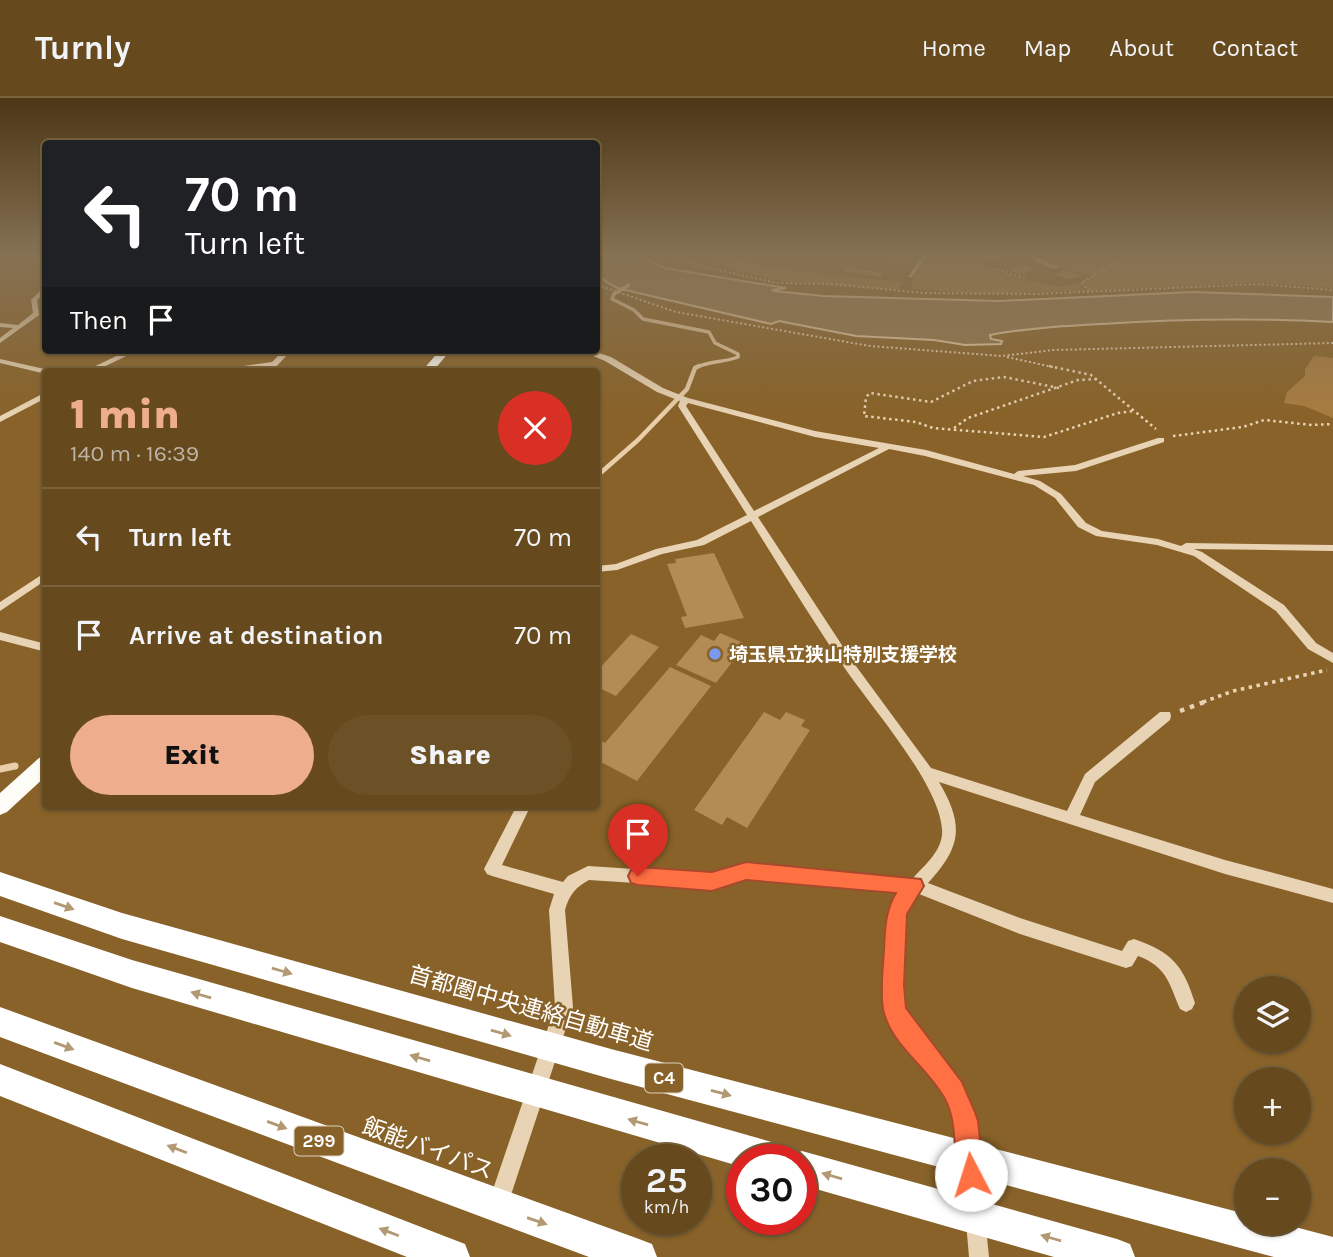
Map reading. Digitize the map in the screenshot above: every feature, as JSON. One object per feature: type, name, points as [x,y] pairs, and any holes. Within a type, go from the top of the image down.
[{"type":"highway","name":"首都圏中央連絡自動車道","points":[[0,884],[122,926],[611,1064],[1333,1255]]},
{"type":"highway","points":[[0,929],[132,974],[726,1146]]},
{"type":"highway","name":"飯能バイパス","points":[[0,1022],[639,1257]]},
{"type":"highway","points":[[0,1080],[452,1257]]},
{"type":"highway","points":[[817,1172],[1117,1257]]},
{"type":"main road","points":[[430,368],[442,354]]},
{"type":"main road","points":[[0,806],[42,768]]},
{"type":"street","points":[[0,341],[37,314],[36,307]]},
{"type":"street","points":[[0,325],[21,328]]},
{"type":"street","points":[[96,368],[126,354]]},
{"type":"street","points":[[271,368],[284,354]]},
{"type":"street","points":[[594,354],[608,359],[660,390],[685,400],[815,435],[926,453],[1011,474],[1049,488],[1082,525],[1100,534],[1179,546],[1333,548]]},
{"type":"street","points":[[0,360],[42,371]]},
{"type":"street","points":[[0,419],[42,396]]},
{"type":"street","points":[[685,400],[682,406],[849,665],[925,772],[949,816],[950,834],[945,852],[901,902],[897,914],[893,985],[895,1010],[901,1024],[953,1091],[966,1121],[979,1257]]},
{"type":"street","points":[[1011,474],[1076,468],[1161,440]]},
{"type":"street","points":[[600,569],[617,567],[660,551],[692,546],[885,447]]},
{"type":"street","points":[[1179,546],[1207,559],[1280,608],[1312,646],[1333,659]]},
{"type":"street","points":[[0,607],[42,578]]},
{"type":"street","points":[[0,636],[42,647]]},
{"type":"street","points":[[1071,818],[1090,779],[1165,716]]},
{"type":"street","points":[[925,772],[1225,867],[1333,897]]},
{"type":"street","points":[[521,809],[492,869],[566,890]]},
{"type":"street","points":[[497,1207],[564,1007],[556,910],[573,881],[588,873],[712,881],[746,871],[914,886],[1020,926],[1126,960],[1134,947],[1152,952],[1172,967],[1180,981],[1186,1003]]},
{"type":"path","points":[[662,307],[676,312],[870,346],[1002,356],[1079,372],[1098,379],[1111,394],[1159,431],[1161,440],[1197,432],[1243,427],[1264,420],[1312,425],[1333,424]]},
{"type":"path","points":[[1002,356],[1054,351],[1333,343]]},
{"type":"path","points":[[1059,388],[1004,377],[973,381],[931,402],[870,393],[866,397],[864,416],[916,422],[933,428],[1044,438],[1118,413],[1134,411]]},
{"type":"path","points":[[953,429],[968,418],[1079,380],[1098,379]]},
{"type":"path","points":[[1165,716],[1233,691],[1321,674],[1333,667]]},
{"type":"shaded area","points":[[699,307],[1333,307],[1333,322],[1160,321],[1046,328],[990,335],[991,339],[1002,341],[1001,344],[965,345],[934,340],[856,336],[779,321],[771,324]]},
{"type":"shaded area","points":[[1314,356],[1333,358],[1333,418],[1304,406],[1284,403],[1287,392],[1305,376],[1305,369]]},
{"type":"building","points":[[714,553],[744,618],[685,628],[681,617],[687,616],[667,564],[676,563],[675,559]]},
{"type":"building","points":[[720,633],[746,644],[716,683],[676,665],[701,635],[714,641]]},
{"type":"building","points":[[631,634],[659,647],[616,696],[600,688],[600,668]]},
{"type":"building","points":[[670,667],[711,686],[637,781],[600,762],[600,740],[605,743]]},
{"type":"building","points":[[764,712],[780,720],[786,712],[805,720],[801,726],[810,730],[747,828],[727,817],[722,825],[694,810]]},
{"type":"waterway","points":[[628,307],[643,319],[709,332],[715,343],[738,354],[738,357],[732,359],[695,368]]},
{"type":"waterway","points":[[695,368],[699,366]]},
{"type":"waterway","points":[[600,473],[638,440],[687,389],[695,368]]},
{"type":"waterway","points":[[0,769],[15,766]]},
{"type":"place","name":"埼玉県立狭山特別支援学校","points":[[715,654]]},
{"type":"route","points":[[638,876],[712,881],[746,871],[914,886],[901,902],[897,914],[893,985],[895,1010],[901,1024],[953,1091],[966,1121],[971,1175]]}]
